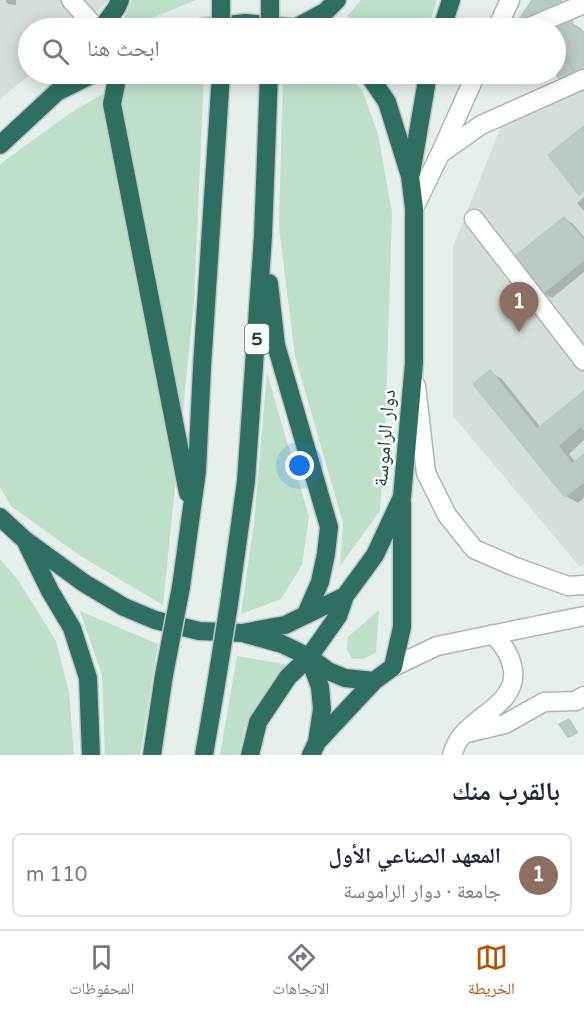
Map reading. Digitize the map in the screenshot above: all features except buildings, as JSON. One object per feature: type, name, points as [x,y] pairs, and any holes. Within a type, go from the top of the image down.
[{"type":"highway","points":[[109,18],[120,0]]},
{"type":"highway","points":[[221,18],[222,0]]},
{"type":"highway","points":[[270,0],[270,18]]},
{"type":"highway","points":[[315,18],[326,12],[337,0]]},
{"type":"highway","points":[[445,18],[451,0]]},
{"type":"highway","points":[[0,145],[63,84]]},
{"type":"highway","points":[[57,92],[73,84]]},
{"type":"highway","points":[[116,84],[112,105],[184,468],[191,516]]},
{"type":"highway","points":[[152,755],[181,587],[197,471],[220,84]]},
{"type":"highway","name":"5","points":[[204,755],[229,604],[246,481],[263,236],[269,84]]},
{"type":"highway","name":"دوار الراموسة","points":[[0,517],[25,540],[84,583],[124,607],[155,620],[199,631],[242,633],[285,624],[345,596],[375,555],[402,497],[414,363],[414,208],[410,176],[387,102],[375,84]]},
{"type":"highway","points":[[410,176],[426,84]]},
{"type":"highway","points":[[263,236],[276,345],[328,527],[326,554],[320,582],[306,614]]},
{"type":"highway","points":[[314,749],[374,681],[393,667],[402,627],[402,497]]},
{"type":"highway","points":[[25,540],[50,591],[72,628],[88,678],[91,755]]},
{"type":"highway","points":[[249,755],[258,722],[288,677],[309,657],[338,616],[345,596]]},
{"type":"highway","points":[[242,633],[282,644],[309,657],[328,671],[345,678],[374,681]]},
{"type":"highway","points":[[309,657],[320,687],[322,709],[314,749]]},
{"type":"street","points":[[71,0],[87,18]]},
{"type":"street","points":[[502,18],[510,0]]},
{"type":"street","points":[[551,18],[584,4]]},
{"type":"street","points":[[440,154],[481,125],[584,79]]},
{"type":"street","points":[[414,208],[472,84]]},
{"type":"street","points":[[474,219],[584,361]]},
{"type":"street","points":[[414,363],[426,473],[447,515],[474,549],[568,586],[584,585]]},
{"type":"street","points":[[393,667],[437,646],[584,616]]},
{"type":"street","points":[[452,755],[463,734],[508,696],[514,678],[512,662],[503,644],[493,634]]},
{"type":"street","points":[[463,734],[505,724],[544,702],[576,700],[584,696]]},
{"type":"shaded area","points":[[0,0],[108,0],[91,18],[18,18],[19,84],[0,99]]},
{"type":"shaded area","points":[[584,83],[584,565],[579,566],[453,416],[453,247],[506,114]]},
{"type":"green space","points":[[132,0],[196,0],[152,18],[124,18]]},
{"type":"green space","points":[[361,0],[437,0],[431,18],[350,18],[347,16]]},
{"type":"green space","points":[[120,84],[204,84],[194,301],[163,605],[79,555],[11,506],[0,487],[0,164],[72,112]]},
{"type":"green space","points":[[283,84],[355,84],[362,90],[378,134],[392,212],[385,437],[380,511],[340,566],[343,523],[295,356],[279,227]]},
{"type":"green space","points":[[267,373],[309,517],[302,565],[281,599],[241,614],[254,523]]},
{"type":"green space","points":[[0,559],[18,580],[56,641],[69,692],[74,755],[0,755]]},
{"type":"green space","points":[[379,610],[376,653],[363,659],[352,659],[347,650],[348,637]]},
{"type":"green space","points":[[80,611],[158,644],[140,755],[105,755],[102,675]]},
{"type":"green space","points":[[237,656],[290,665],[245,728],[239,755],[220,755]]},
{"type":"place","name":"المعهد الصناعي الأول","points":[[519,332]]}]
